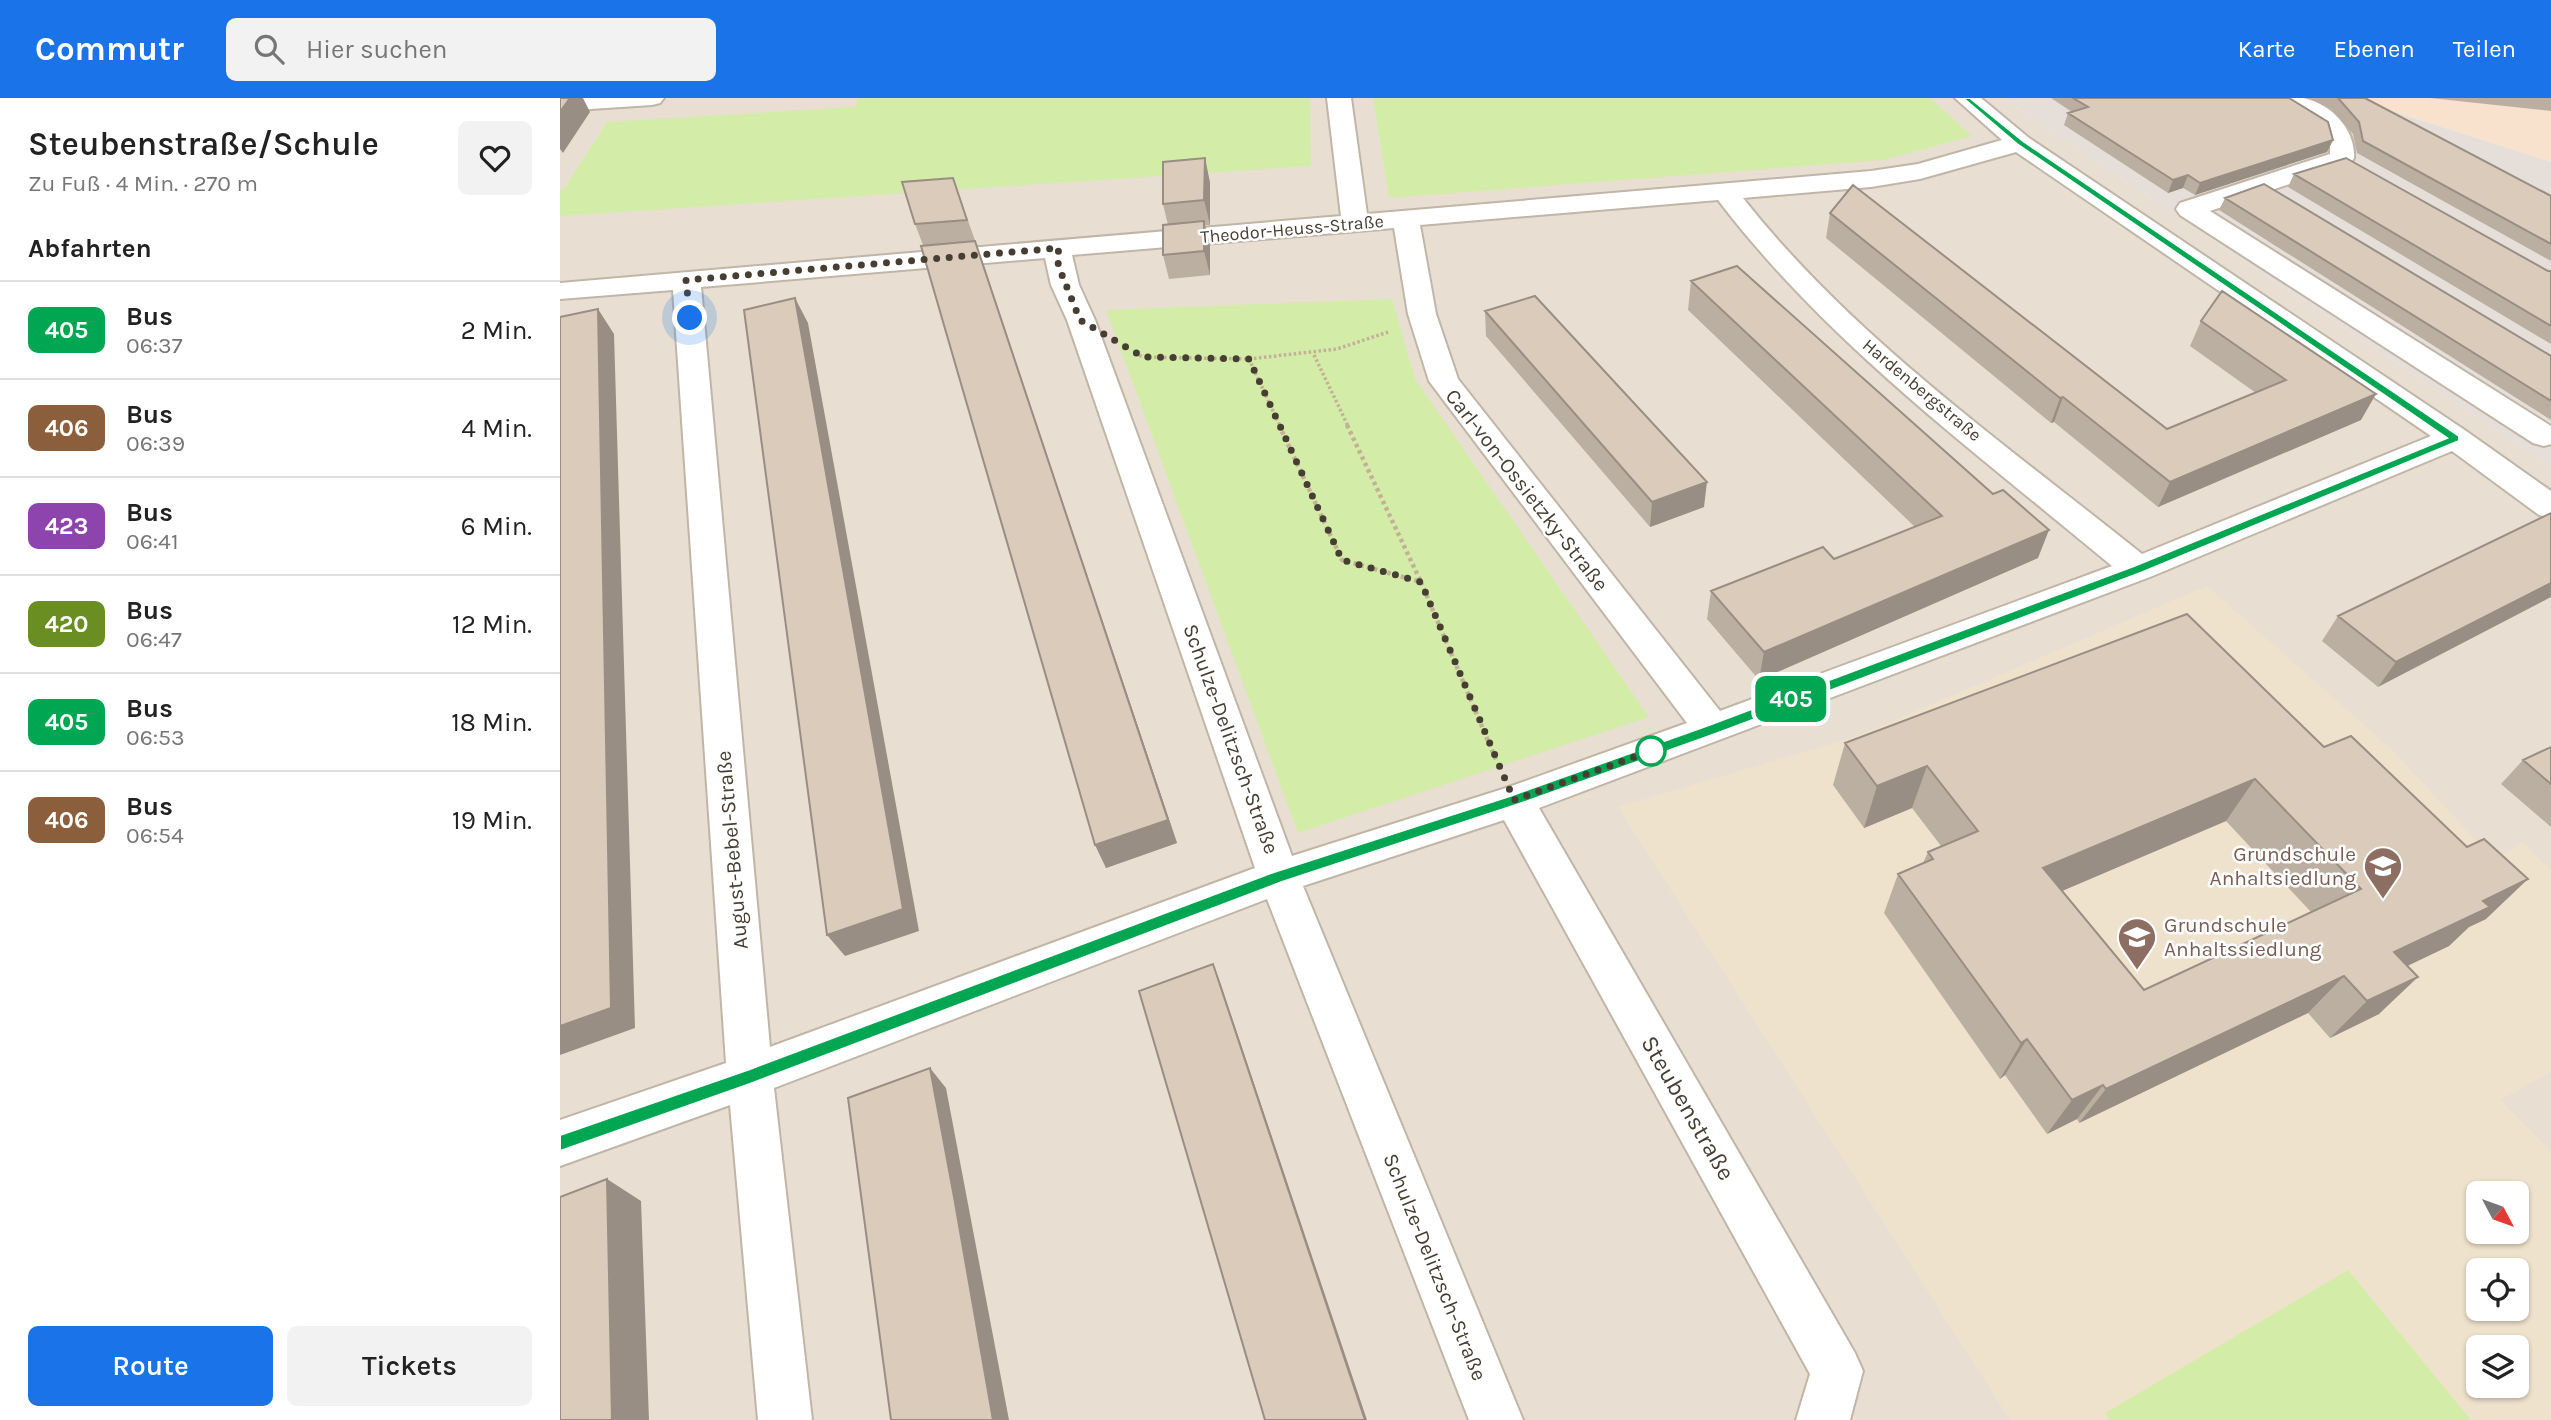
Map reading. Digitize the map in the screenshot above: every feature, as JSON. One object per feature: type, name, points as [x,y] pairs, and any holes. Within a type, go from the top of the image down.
[{"type":"street","points":[[560,104],[652,98]]},
{"type":"street","points":[[1339,98],[1355,224]]},
{"type":"street","points":[[1967,98],[2020,142],[2469,448],[2551,507]]},
{"type":"street","points":[[2286,98],[2333,123],[2344,148],[2342,158]]},
{"type":"street","name":"Theodor-Heuss-Straße","points":[[560,291],[1406,220],[1895,175],[2020,142]]},
{"type":"street","points":[[2365,171],[2342,158],[2189,209],[2547,435]]},
{"type":"street","points":[[2262,185],[2296,206]]},
{"type":"street","name":"Hardenbergstraße","points":[[1725,192],[1766,245],[1877,356],[2138,569]]},
{"type":"street","name":"Carl-von-Ossietzky-Straße","points":[[1406,220],[1422,314],[1444,381],[1713,729]]},
{"type":"street","name":"Schulze-Delitzsch-Straße","points":[[1059,248],[1057,259],[1060,270],[1279,877],[1496,1420]]},
{"type":"street","name":"August-Bebel-Straße","points":[[686,280],[750,1076],[785,1420]]},
{"type":"street","points":[[560,1143],[750,1076],[1279,877],[1514,800],[1713,729],[2469,448],[2547,435]]},
{"type":"street","name":"Steubenstraße","points":[[1514,800],[1837,1371],[1823,1420]]},
{"type":"path","points":[[1080,320],[1143,357],[1249,359],[1314,355],[1362,345],[1422,314]]},
{"type":"path","points":[[1314,355],[1421,582],[1514,800]]},
{"type":"path","points":[[1249,359],[1342,560],[1421,582]]},
{"type":"shaded area","points":[[560,98],[2002,98],[2551,467],[2551,1420],[560,1420]]},
{"type":"shaded area","points":[[2002,98],[2351,98],[2551,162],[2551,467]]},
{"type":"shaded area","points":[[2351,98],[2551,98],[2551,162]]},
{"type":"shaded area","name":"Grundschule Anhaltssiedlung","points":[[2207,586],[2391,749],[2494,860],[2522,842],[2551,870],[2551,1072],[2500,1100],[2551,1151],[2551,1420],[2010,1420],[1618,807],[1858,736]]},
{"type":"green space","points":[[858,98],[1310,98],[1311,166],[560,216],[560,190],[564,189],[607,122],[855,107]]},
{"type":"green space","points":[[1373,98],[1930,98],[1972,136],[1883,160],[1389,198]]},
{"type":"green space","points":[[1392,299],[1415,379],[1649,717],[1298,833],[1106,310]]},
{"type":"green space","points":[[2348,1270],[2471,1420],[2110,1420],[2105,1413]]},
{"type":"building","points":[[560,98],[570,98],[560,112]]},
{"type":"building","points":[[2073,98],[2289,98],[2328,122],[2333,140],[2200,183],[2188,175],[2173,180],[2068,113],[2088,107]]},
{"type":"building","points":[[2338,98],[2365,98],[2551,196],[2551,244],[2363,141],[2359,122]]},
{"type":"building","points":[[1205,158],[1204,200],[1163,204],[1163,162]]},
{"type":"building","points":[[2346,158],[2551,271],[2551,326],[2294,174]]},
{"type":"building","points":[[953,178],[967,220],[915,224],[902,182]]},
{"type":"building","points":[[2264,184],[2551,356],[2551,401],[2225,198]]},
{"type":"building","points":[[1853,185],[2167,429],[2286,380],[2201,321],[2222,291],[2376,394],[2170,482],[2063,397],[2060,398],[1830,213]]},
{"type":"building","points":[[1204,221],[1204,251],[1163,255],[1163,225]]},
{"type":"building","points":[[975,241],[1168,820],[1095,845],[921,246]]},
{"type":"building","points":[[1737,266],[1993,494],[2003,490],[2049,530],[1764,652],[1711,591],[1823,547],[1834,559],[1942,516],[1691,281]]},
{"type":"building","points":[[1535,296],[1707,482],[1652,502],[1485,311]]},
{"type":"building","points":[[795,298],[903,909],[827,935],[744,310]]},
{"type":"building","points":[[598,309],[611,1008],[560,1026],[560,317]]},
{"type":"building","points":[[2551,513],[2551,583],[2396,662],[2338,616]]},
{"type":"building","points":[[2187,614],[2324,747],[2351,736],[2467,847],[2484,839],[2528,879],[2483,901],[2490,907],[2394,952],[2418,977],[2367,1001],[2344,976],[2106,1089],[2103,1085],[2072,1100],[2027,1039],[2021,1043],[1898,874],[1933,859],[1928,852],[1978,831],[1927,766],[1877,786],[1845,743]],"holes":[[[2255,779],[2361,889],[2144,990],[2043,868]]]},
{"type":"building","points":[[2551,747],[2551,784],[2523,760]]},
{"type":"building","points":[[1213,964],[1365,1420],[1265,1420],[1139,991]]},
{"type":"building","points":[[930,1068],[993,1420],[891,1420],[848,1098]]},
{"type":"building","points":[[607,1179],[612,1420],[560,1420],[560,1197]]},
{"type":"bus line","name":"405","points":[[560,1143],[750,1076],[1279,877],[1514,800],[1713,729],[2138,569],[2455,438],[2020,142],[1967,98]]},
{"type":"place","name":"Grundschule Anhaltsiedlung","points":[[2383,900]]},
{"type":"place","name":"Grundschule Anhaltssiedlung","points":[[2137,971]]},
{"type":"route","points":[[690,318],[686,280],[1059,248],[1057,259],[1060,270],[1080,320],[1143,357],[1249,359],[1342,560],[1421,582],[1514,800],[1651,751]]}]
